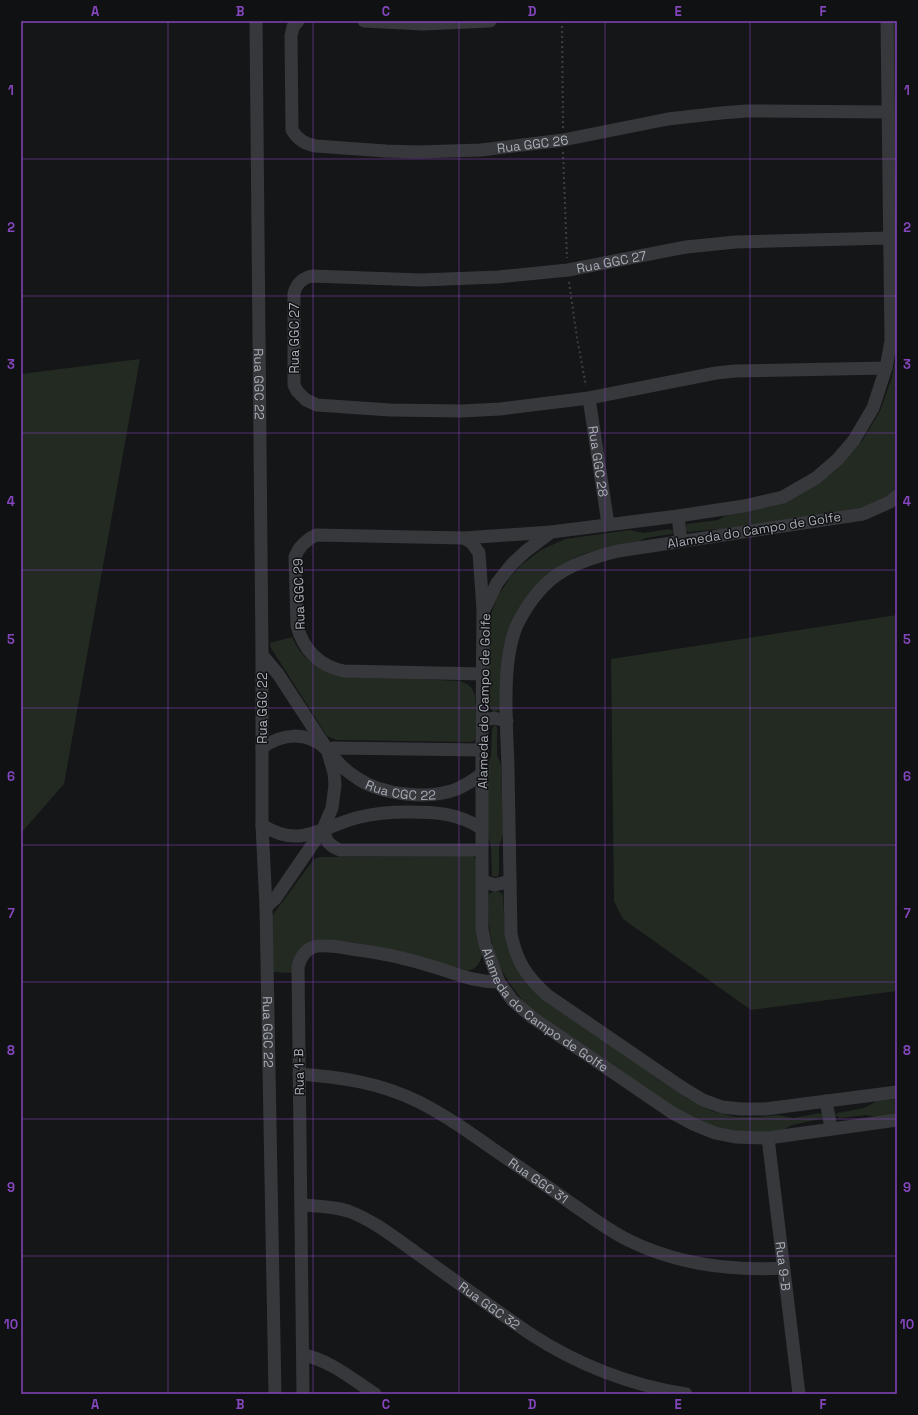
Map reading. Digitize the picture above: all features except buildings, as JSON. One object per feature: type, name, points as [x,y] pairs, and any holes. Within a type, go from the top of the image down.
[{"type":"street","name":"Rua GGC 22","points":[[256,21],[262,655],[262,825],[266,907],[275,1394]]},
{"type":"street","name":"Rua GGC 26","points":[[298,21],[293,27],[291,36],[292,130],[304,143],[316,146],[418,152],[481,150],[563,140],[668,119],[722,112],[888,112]]},
{"type":"street","points":[[364,21],[423,24],[490,21]]},
{"type":"street","name":"Alameda do Campo de Golfe","points":[[887,21],[888,112],[893,175],[889,238],[891,341],[886,368],[873,408],[854,440],[838,459],[816,478],[783,497],[744,506],[678,516],[551,532],[512,564],[498,583],[483,612],[482,929],[485,944],[499,982],[512,1000],[533,1018],[671,1112],[693,1124],[714,1133],[736,1137],[768,1138],[897,1120]]},
{"type":"street","name":"Rua GGC 27","points":[[886,368],[735,371],[636,388],[589,398],[500,409],[432,411],[317,405],[301,396],[294,385],[294,293],[298,283],[307,277],[316,276],[421,280],[498,277],[568,270],[653,253],[711,244],[889,238]]},
{"type":"street","name":"Rua GGC 28","points":[[589,398],[608,524]]},
{"type":"street","name":"Alameda do Campo de Golfe","points":[[897,496],[890,502],[863,514],[618,551],[596,556],[573,565],[560,572],[531,600],[518,623],[511,643],[507,672],[511,934],[514,950],[532,982],[547,995],[683,1088],[703,1100],[722,1107],[741,1110],[765,1109],[897,1092]]},
{"type":"street","points":[[678,516],[681,542]]},
{"type":"street","name":"Rua GGC 29","points":[[483,674],[344,671],[335,669],[320,661],[307,649],[299,635],[297,626],[295,557],[300,547],[309,538],[316,536],[464,538],[551,532]]},
{"type":"street","points":[[464,538],[472,543],[479,553],[483,612]]},
{"type":"street","name":"Rua CGC 22","points":[[262,655],[278,674],[327,749],[346,770],[358,779],[394,793],[426,794],[446,792],[466,785],[482,773]]},
{"type":"street","points":[[482,722],[494,718],[507,721]]},
{"type":"street","points":[[262,748],[275,740],[290,736],[298,736],[314,740],[327,749],[482,750]]},
{"type":"street","name":"Rua CGC 22","points":[[266,907],[275,899],[323,829],[332,808],[335,785],[334,773],[327,749]]},
{"type":"street","name":"Rua CGC 22","points":[[323,829],[347,820],[386,812],[442,813],[464,819],[482,828]]},
{"type":"street","points":[[262,825],[276,833],[292,836],[308,835],[323,829],[326,840],[331,847],[340,850],[482,850]]},
{"type":"street","points":[[483,881],[495,885],[510,881]]},
{"type":"street","name":"Rua 1-B","points":[[303,1394],[298,967],[301,957],[313,947],[341,947],[386,954],[473,980],[499,982]]},
{"type":"street","name":"Rua GGC 31","points":[[299,1074],[335,1077],[358,1081],[401,1094],[423,1104],[449,1119],[612,1232],[647,1248],[705,1265],[746,1269],[783,1268]]},
{"type":"street","points":[[826,1101],[831,1128]]},
{"type":"street","name":"Rua 9-B","points":[[768,1138],[799,1394]]},
{"type":"street","name":"Rua GGC 32","points":[[301,1205],[332,1206],[368,1221],[396,1239],[529,1333],[575,1359],[624,1379],[686,1394]]},
{"type":"street","points":[[302,1355],[318,1358],[331,1365],[374,1394]]},
{"type":"path","points":[[562,21],[564,204],[568,270],[577,338],[589,398]]},
{"type":"shaded area","points":[[892,21],[897,21],[897,138],[893,126]]},
{"type":"shaded area","points":[[897,214],[897,488],[890,495],[865,507],[727,530],[716,529],[689,532],[684,529],[687,524],[718,520],[725,516],[772,506],[839,466],[862,441],[880,411],[892,377],[895,360],[894,225]]},
{"type":"shaded area","points":[[140,359],[64,784],[21,833],[21,374]]},
{"type":"shaded area","points":[[669,529],[674,532],[672,534],[646,538],[632,544],[586,553],[574,558],[532,591],[500,710],[494,712],[488,707],[488,623],[497,597],[521,565],[541,550],[565,539],[630,530],[644,533]]},
{"type":"shaded area","points":[[897,615],[897,991],[751,1010],[623,919],[614,901],[611,659]]},
{"type":"shaded area","points":[[292,637],[300,651],[315,666],[336,675],[459,681],[467,684],[475,695],[475,740],[472,742],[337,740],[327,736],[271,648],[270,643]]},
{"type":"shaded area","points":[[495,724],[497,728],[497,755],[501,765],[503,835],[499,846],[499,874],[497,877],[492,876],[491,846],[488,837],[488,766],[491,755],[492,729]]},
{"type":"shaded area","points":[[472,856],[476,859],[482,955],[479,963],[473,969],[467,971],[410,954],[364,944],[321,939],[309,942],[292,973],[273,972],[272,916],[314,859],[319,857]]},
{"type":"shaded area","points":[[494,891],[500,892],[503,895],[505,932],[547,1002],[688,1099],[712,1111],[736,1117],[778,1115],[793,1118],[820,1113],[824,1116],[821,1119],[792,1125],[781,1131],[726,1131],[687,1116],[538,1015],[514,989],[498,961],[493,946],[488,912],[489,894]]},
{"type":"shaded area","points":[[897,1099],[897,1114],[877,1117],[866,1115],[840,1118],[835,1115],[837,1113],[864,1108],[877,1101]]}]
